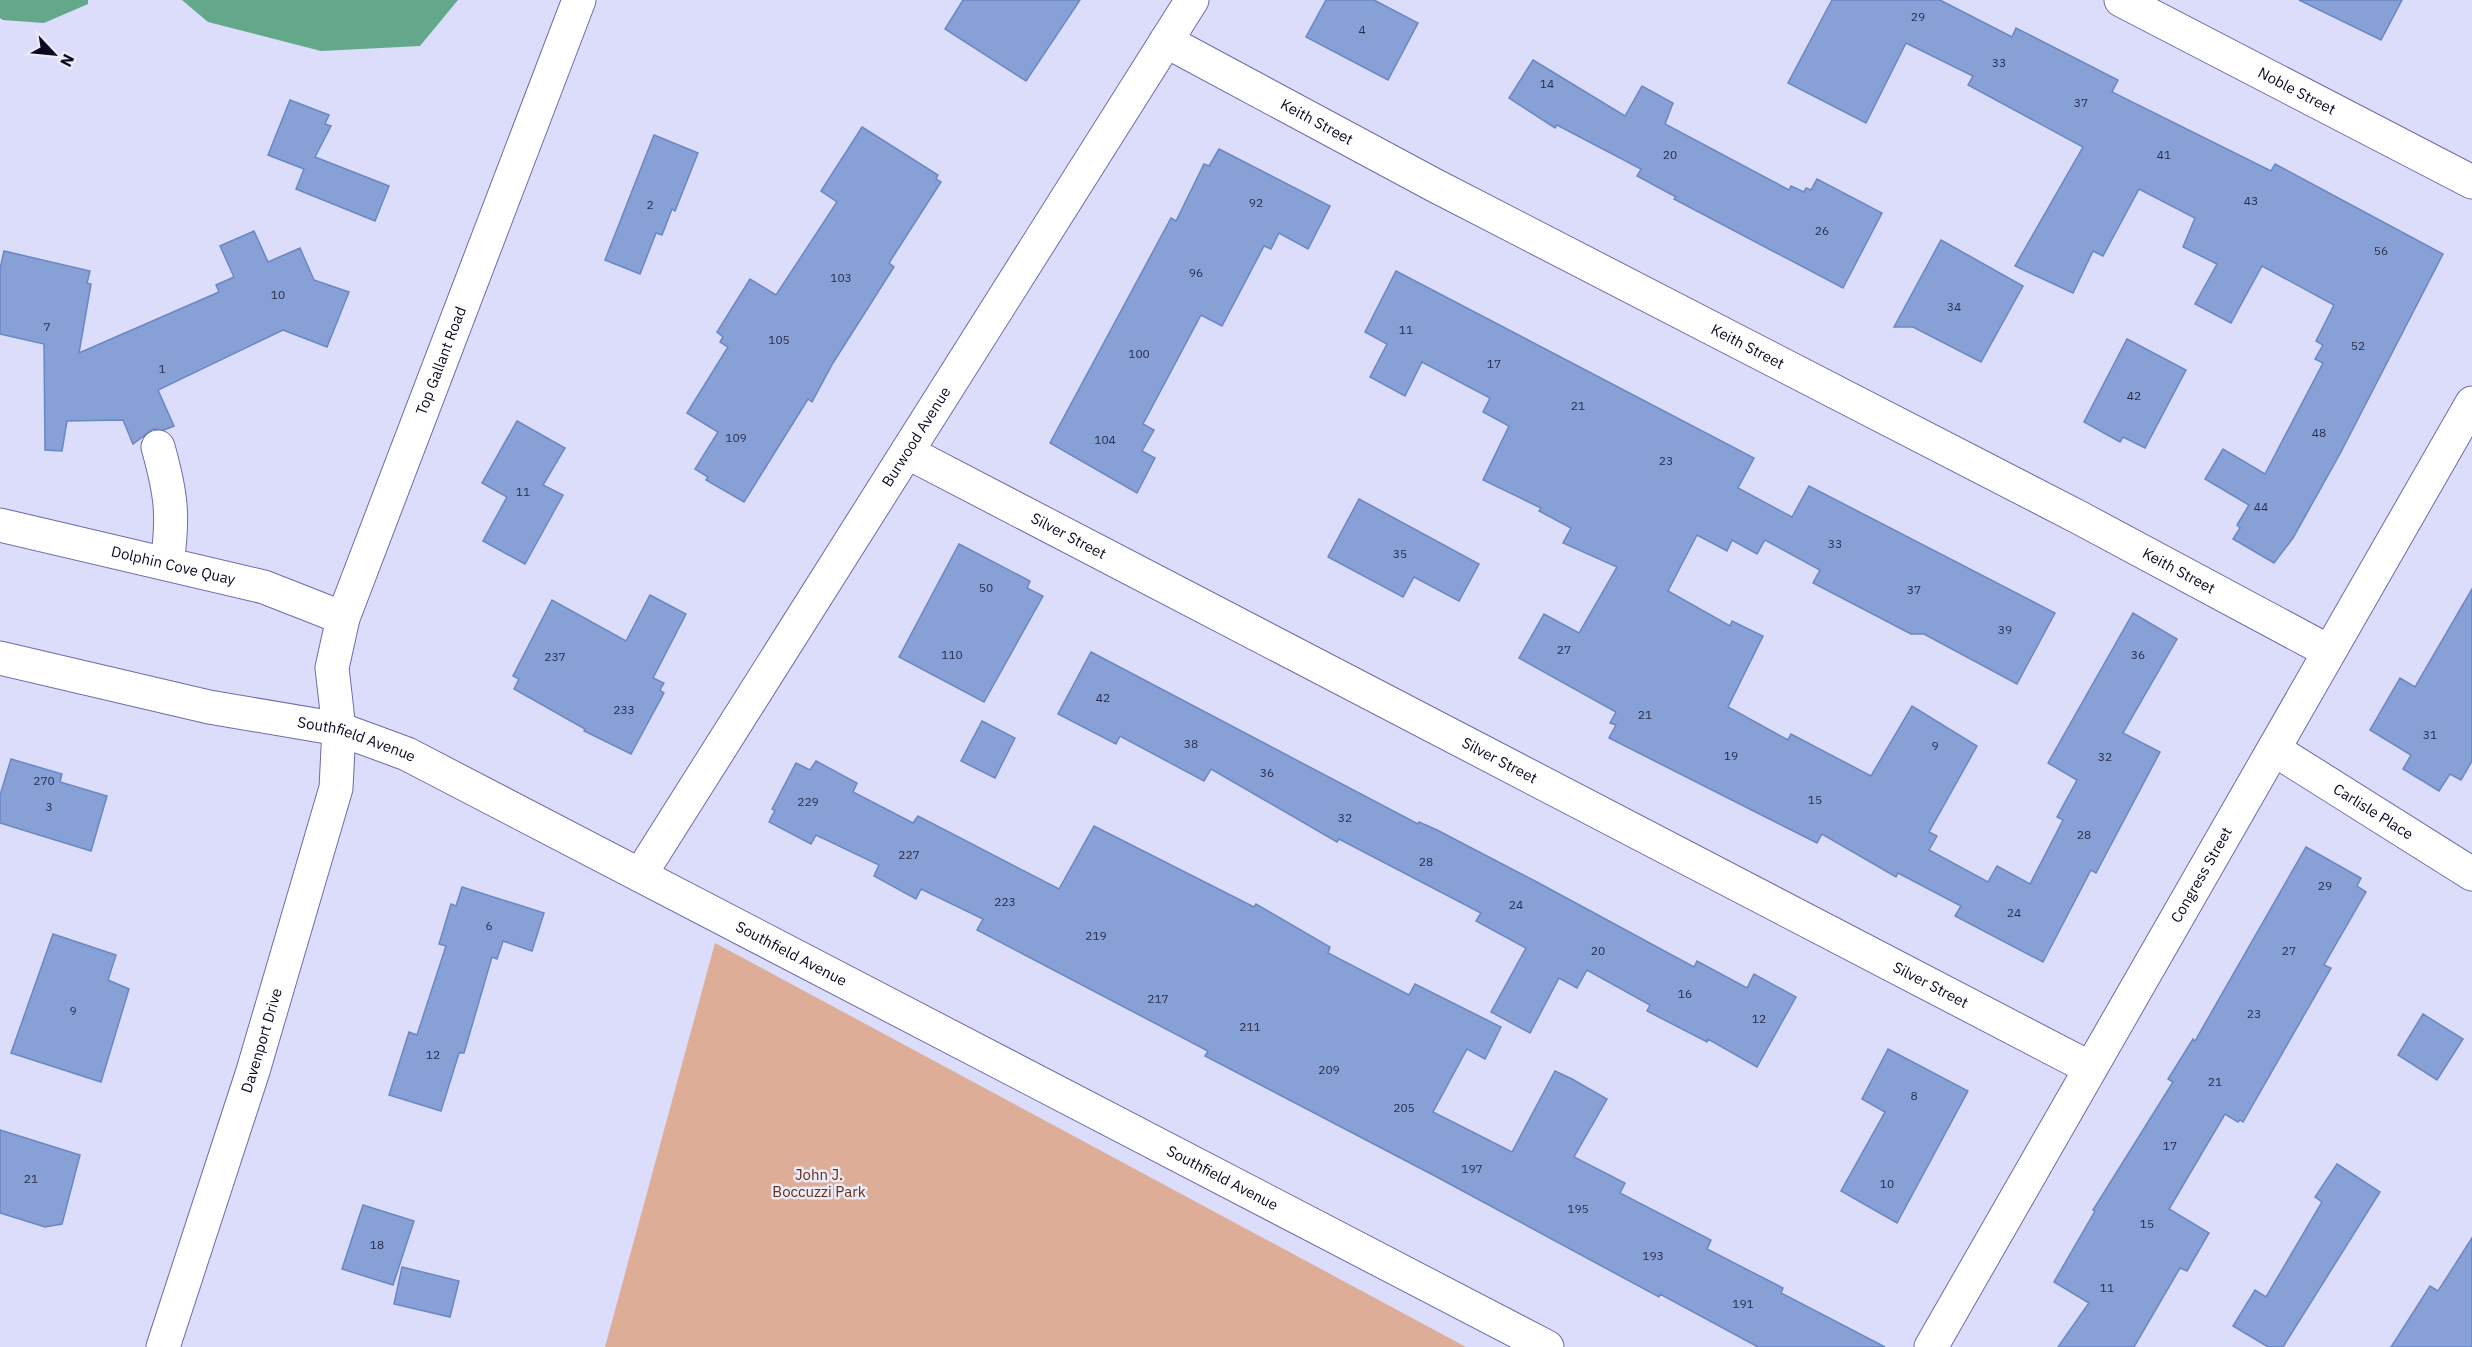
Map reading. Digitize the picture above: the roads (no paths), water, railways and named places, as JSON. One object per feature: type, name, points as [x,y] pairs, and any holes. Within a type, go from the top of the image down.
[{"type":"street","name":"Top Gallant Road","points":[[339,729],[332,668],[343,618],[579,0]]},
{"type":"street","name":"Burwood Avenue","points":[[640,875],[1192,0]]},
{"type":"street","name":"Noble Street","points":[[2121,0],[2472,182]]},
{"type":"street","name":"Keith Street","points":[[1166,41],[1434,185],[2080,518],[2328,651]]},
{"type":"street","name":"Congress Street","points":[[1931,1347],[2472,403]]},
{"type":"street","points":[[158,447],[169,486],[172,524],[167,563]]},
{"type":"street","name":"Silver Street","points":[[907,452],[2090,1068]]},
{"type":"street","name":"Dolphin Cove Quay","points":[[0,525],[264,587],[343,618]]},
{"type":"street","name":"Southfield Avenue","points":[[0,658],[209,707],[339,729],[407,754],[1547,1347]]},
{"type":"street","name":"Davenport Drive","points":[[163,1347],[253,1071],[336,788],[339,729]]},
{"type":"street","name":"Carlisle Place","points":[[2275,750],[2472,874]]},
{"type":"park label","name":"John J. Boccuzzi Park","points":[[819,1184]]}]
